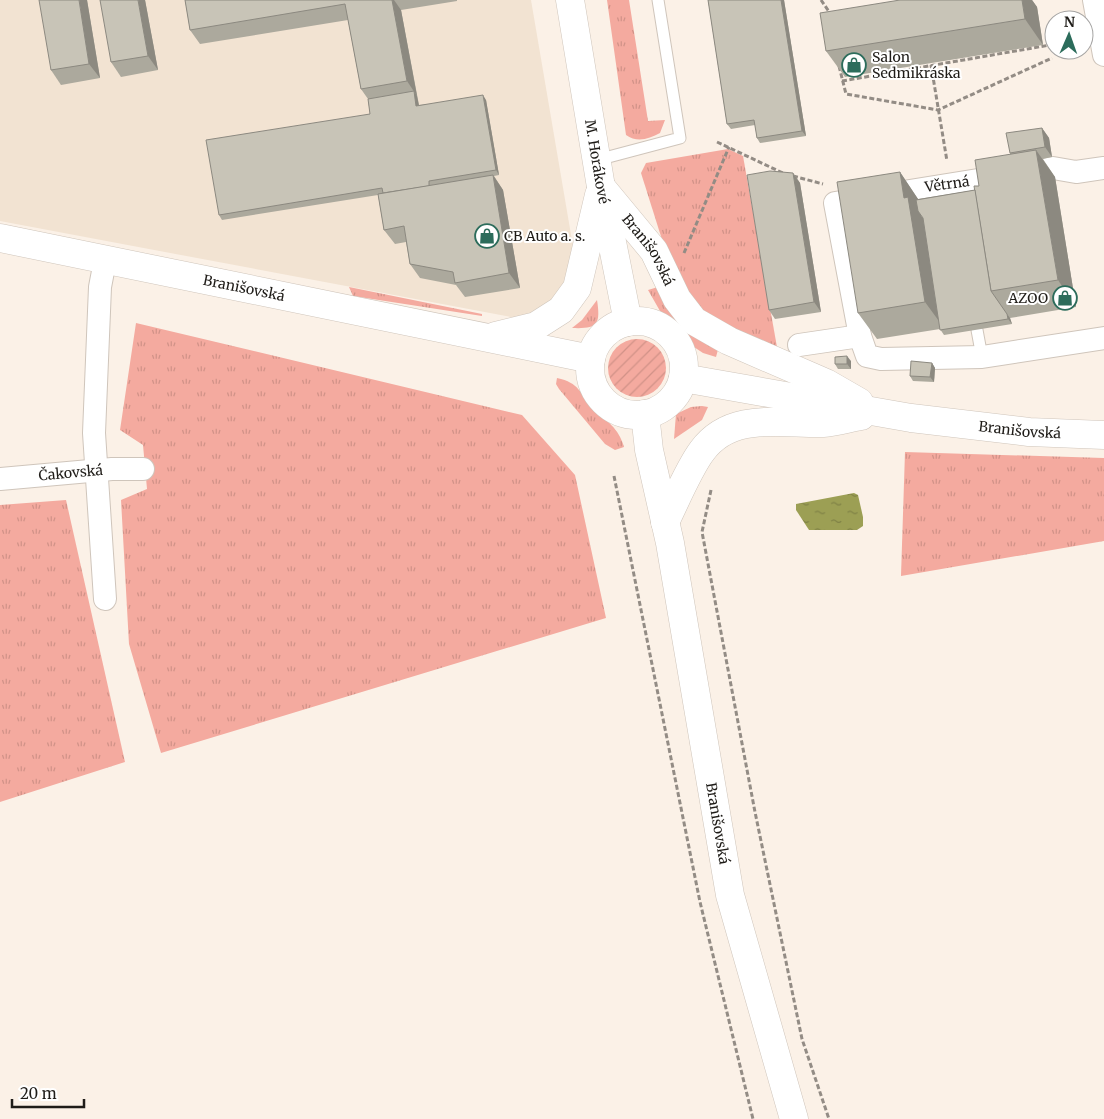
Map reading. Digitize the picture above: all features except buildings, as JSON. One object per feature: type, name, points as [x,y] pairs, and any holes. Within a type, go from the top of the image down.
[{"type":"street","name":"M. Horákové","points":[[570,0],[601,187],[628,322]]},
{"type":"street","points":[[1094,0],[1104,55]]},
{"type":"street","name":"Větrná","points":[[835,203],[1053,168],[1076,172],[1104,168]]},
{"type":"street","name":"Branišovská","points":[[488,338],[536,326],[561,310],[578,288],[601,187]]},
{"type":"street","name":"Branišovská","points":[[601,187],[654,251],[677,299],[694,321],[730,342],[826,383],[877,412]]},
{"type":"street","points":[[835,203],[860,336],[867,356],[881,359],[982,357],[1104,338]]},
{"type":"street","name":"Branišovská","points":[[0,238],[591,359]]},
{"type":"street","points":[[105,261],[100,287],[94,433],[95,472],[105,599]]},
{"type":"street","points":[[628,322],[650,323],[674,338],[683,356],[683,378],[677,393],[670,402],[660,409],[645,414],[620,412],[606,404],[593,384],[591,359],[596,346],[606,332],[628,322]]},
{"type":"street","points":[[799,345],[860,336]]},
{"type":"street","name":"Branišovská","points":[[683,378],[911,418],[1029,432],[1104,435]]},
{"type":"street","name":"Branišovská","points":[[665,522],[702,450],[716,438],[736,426],[759,420],[825,423],[877,412]]},
{"type":"street","name":"Branišovská","points":[[645,414],[649,450],[665,522],[730,895],[794,1119]]},
{"type":"street","name":"Čakovská","points":[[0,480],[76,472],[95,472],[112,468],[143,469]]},
{"type":"lane","points":[[597,160],[680,138],[658,0]]},
{"type":"lane","points":[[977,330],[982,357]]},
{"type":"path","points":[[821,0],[832,16]]},
{"type":"path","points":[[842,81],[1044,46]]},
{"type":"path","points":[[839,63],[846,94],[938,110],[1048,60]]},
{"type":"path","points":[[931,65],[951,184]]},
{"type":"path","points":[[717,142],[785,174],[832,187],[835,203]]},
{"type":"path","points":[[681,260],[728,148]]},
{"type":"path","points":[[614,476],[700,902],[753,1119]]},
{"type":"path","points":[[712,482],[702,532],[755,812],[802,1039],[829,1119]]},
{"type":"shaded area","points":[[0,0],[531,0],[583,305],[532,321],[0,221]]},
{"type":"green space","points":[[607,0],[629,0],[648,121],[665,120],[660,133],[647,138],[634,139],[626,135]]},
{"type":"green space","points":[[728,149],[743,156],[780,364],[733,354],[670,265],[641,173],[646,163]]},
{"type":"green space","points":[[349,287],[482,314],[482,316],[353,296]]},
{"type":"green space","points":[[658,287],[719,346],[716,357],[703,353],[694,347],[675,323],[660,311],[648,290]]},
{"type":"green space","points":[[597,300],[598,315],[595,324],[587,328],[572,328],[582,320]]},
{"type":"green space","points":[[136,323],[522,415],[575,475],[606,618],[161,753],[129,644],[121,500],[147,489],[143,445],[120,430]]},
{"type":"green space","points":[[637,339],[653,344],[661,352],[666,368],[661,384],[653,392],[637,397],[621,392],[613,384],[608,368],[613,352],[621,344]]},
{"type":"green space","points":[[557,378],[565,380],[578,389],[619,435],[624,447],[615,450],[605,444],[559,389],[556,384]]},
{"type":"green space","points":[[691,407],[708,407],[702,420],[674,439],[676,414]]},
{"type":"green space","points":[[905,452],[1104,458],[1104,541],[901,576]]},
{"type":"green space","points":[[66,500],[125,762],[0,802],[0,505]]},
{"type":"water","points":[[854,493],[858,495],[863,517],[863,526],[857,530],[809,530],[796,510],[796,504]]},
{"type":"place","name":"Salon Sedmikráska","points":[[854,65]]},
{"type":"place","name":"CB Auto a. s.","points":[[487,236]]},
{"type":"place","name":"AZOO","points":[[1065,298]]}]
